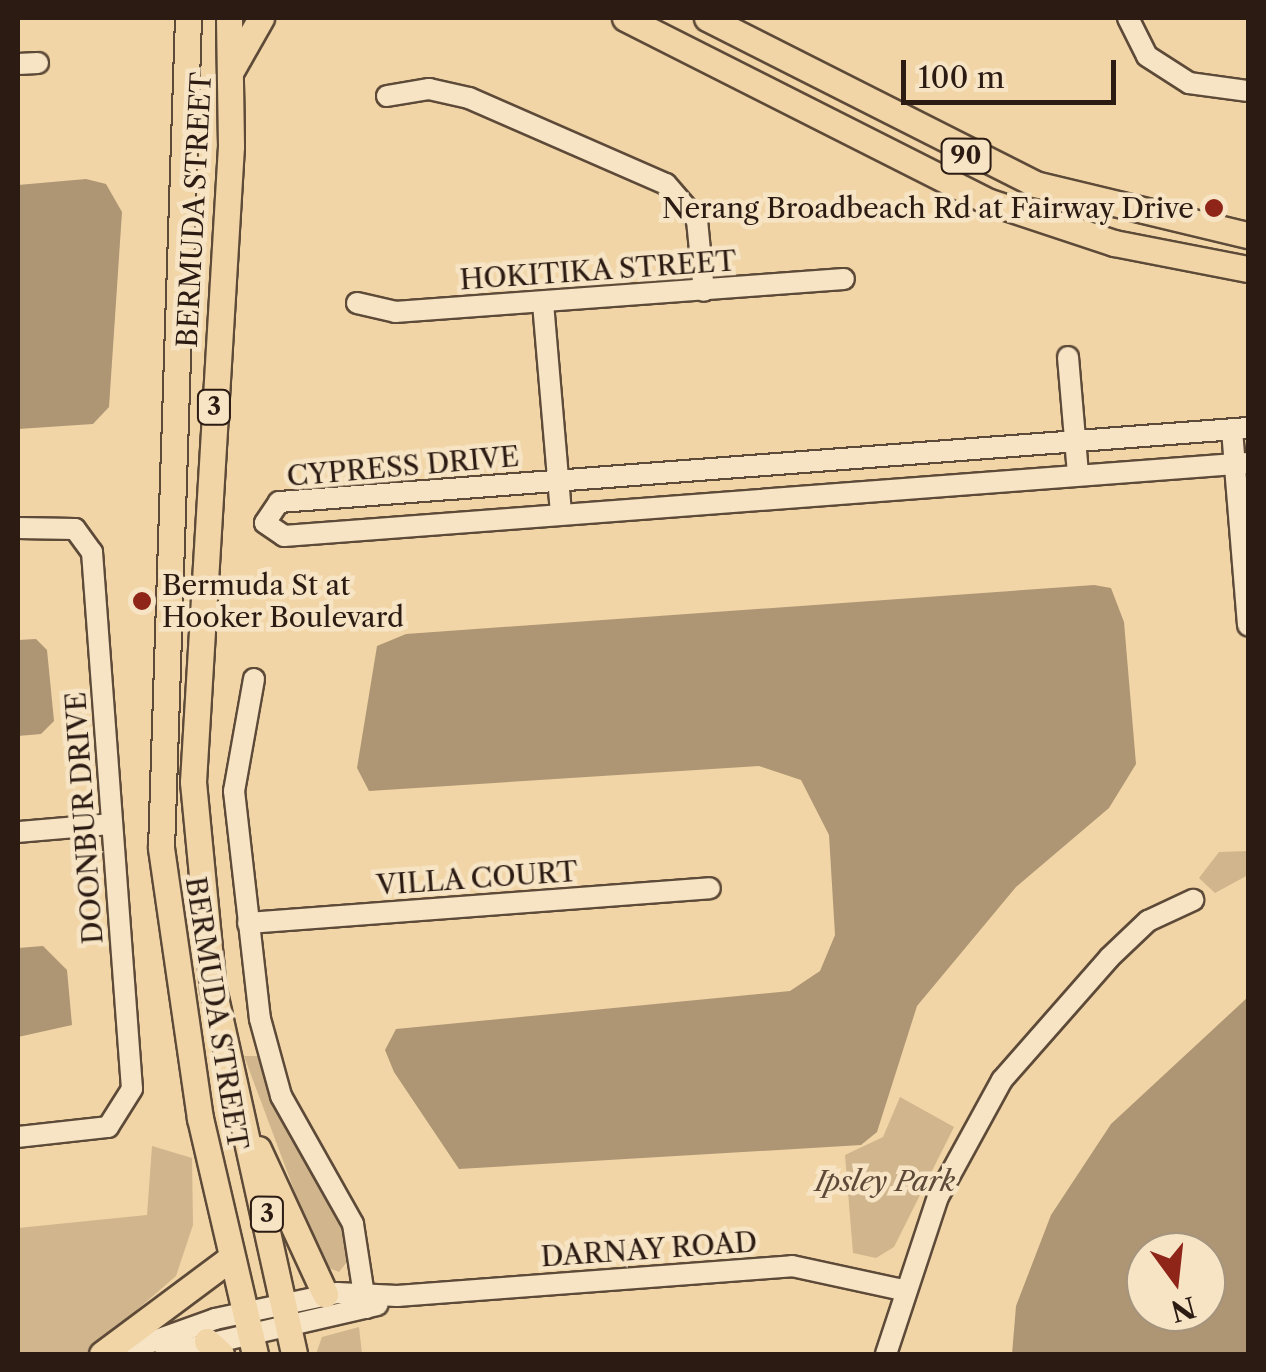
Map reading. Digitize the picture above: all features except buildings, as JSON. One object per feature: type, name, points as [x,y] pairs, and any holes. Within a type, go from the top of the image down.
[{"type":"main road","name":"BERMUDA STREET","points":[[188,18],[160,806],[176,984],[230,1258],[249,1333]]},
{"type":"main road","name":"BERMUDA STREET","points":[[229,18],[232,69],[193,782],[206,945],[294,1354]]},
{"type":"main road","points":[[232,69],[261,18]]},
{"type":"main road","name":"90","points":[[707,18],[1034,184],[1248,234]]},
{"type":"main road","name":"90","points":[[633,20],[1008,209],[1248,269]]},
{"type":"main road","points":[[246,1127],[325,1294]]},
{"type":"main road","points":[[102,1354],[230,1258]]},
{"type":"street","points":[[1128,18],[1147,56],[1188,83],[1248,91]]},
{"type":"street","points":[[387,96],[429,89],[470,98],[666,184],[697,220],[704,290]]},
{"type":"street","name":"HOKITIKA STREET","points":[[358,303],[395,312],[844,279]]},
{"type":"street","points":[[543,303],[561,514]]},
{"type":"street","points":[[1068,357],[1078,474]]},
{"type":"street","points":[[1240,429],[1248,625]]},
{"type":"street","name":"CYPRESS DRIVE","points":[[1240,429],[279,502],[264,522],[284,536],[1242,463]]},
{"type":"street","name":"DOONBUR DRIVE","points":[[18,528],[75,530],[92,552],[128,1108],[96,1130],[18,1137]]},
{"type":"street","points":[[254,680],[234,791],[248,923],[272,1070],[353,1224],[365,1300]]},
{"type":"street","points":[[18,832],[112,824]]},
{"type":"street","name":"VILLA COURT","points":[[248,923],[710,888]]},
{"type":"street","points":[[886,1354],[903,1290],[938,1196],[1002,1080],[1109,958],[1148,922],[1193,900]]},
{"type":"street","name":"DARNAY ROAD","points":[[287,1313],[397,1296],[792,1266],[903,1290]]},
{"type":"street","name":"DARNAY ROAD","points":[[287,1313],[325,1294],[365,1300]]},
{"type":"street","points":[[165,1354],[214,1348],[287,1313]]},
{"type":"street","points":[[118,1354],[249,1333]]},
{"type":"green space","points":[[1248,851],[1248,875],[1215,893],[1199,878],[1219,852]]},
{"type":"green space","points":[[244,1056],[259,1056],[345,1229],[350,1258],[339,1272],[322,1265]]},
{"type":"green space","name":"Ipsley Park","points":[[900,1097],[954,1127],[894,1247],[876,1258],[853,1253],[845,1155],[883,1137]]},
{"type":"green space","points":[[152,1146],[192,1158],[193,1225],[176,1276],[86,1354],[18,1354],[18,1228],[147,1215]]},
{"type":"green space","points":[[359,1327],[362,1354],[316,1354],[322,1337]]},
{"type":"shaded area","points":[[86,179],[106,184],[122,212],[109,407],[93,424],[18,429],[18,185]]},
{"type":"shaded area","points":[[1094,585],[1111,588],[1124,622],[1136,764],[1109,808],[1016,887],[917,1006],[877,1132],[861,1145],[459,1169],[394,1072],[385,1050],[396,1029],[790,991],[820,971],[835,935],[829,835],[801,780],[759,766],[369,791],[357,768],[377,646],[406,634]]},
{"type":"shaded area","points":[[36,639],[47,650],[54,721],[41,734],[18,736],[18,640]]},
{"type":"shaded area","points":[[43,946],[67,970],[72,1025],[18,1037],[18,948]]},
{"type":"shaded area","points":[[1248,997],[1248,1354],[1012,1354],[1016,1306],[1051,1215],[1111,1124]]},
{"type":"place","name":"Nerang Broadbeach Rd at Fairway Drive","points":[[1214,208]]},
{"type":"place","name":"Bermuda St at Hooker Boulevard","points":[[142,601]]}]
